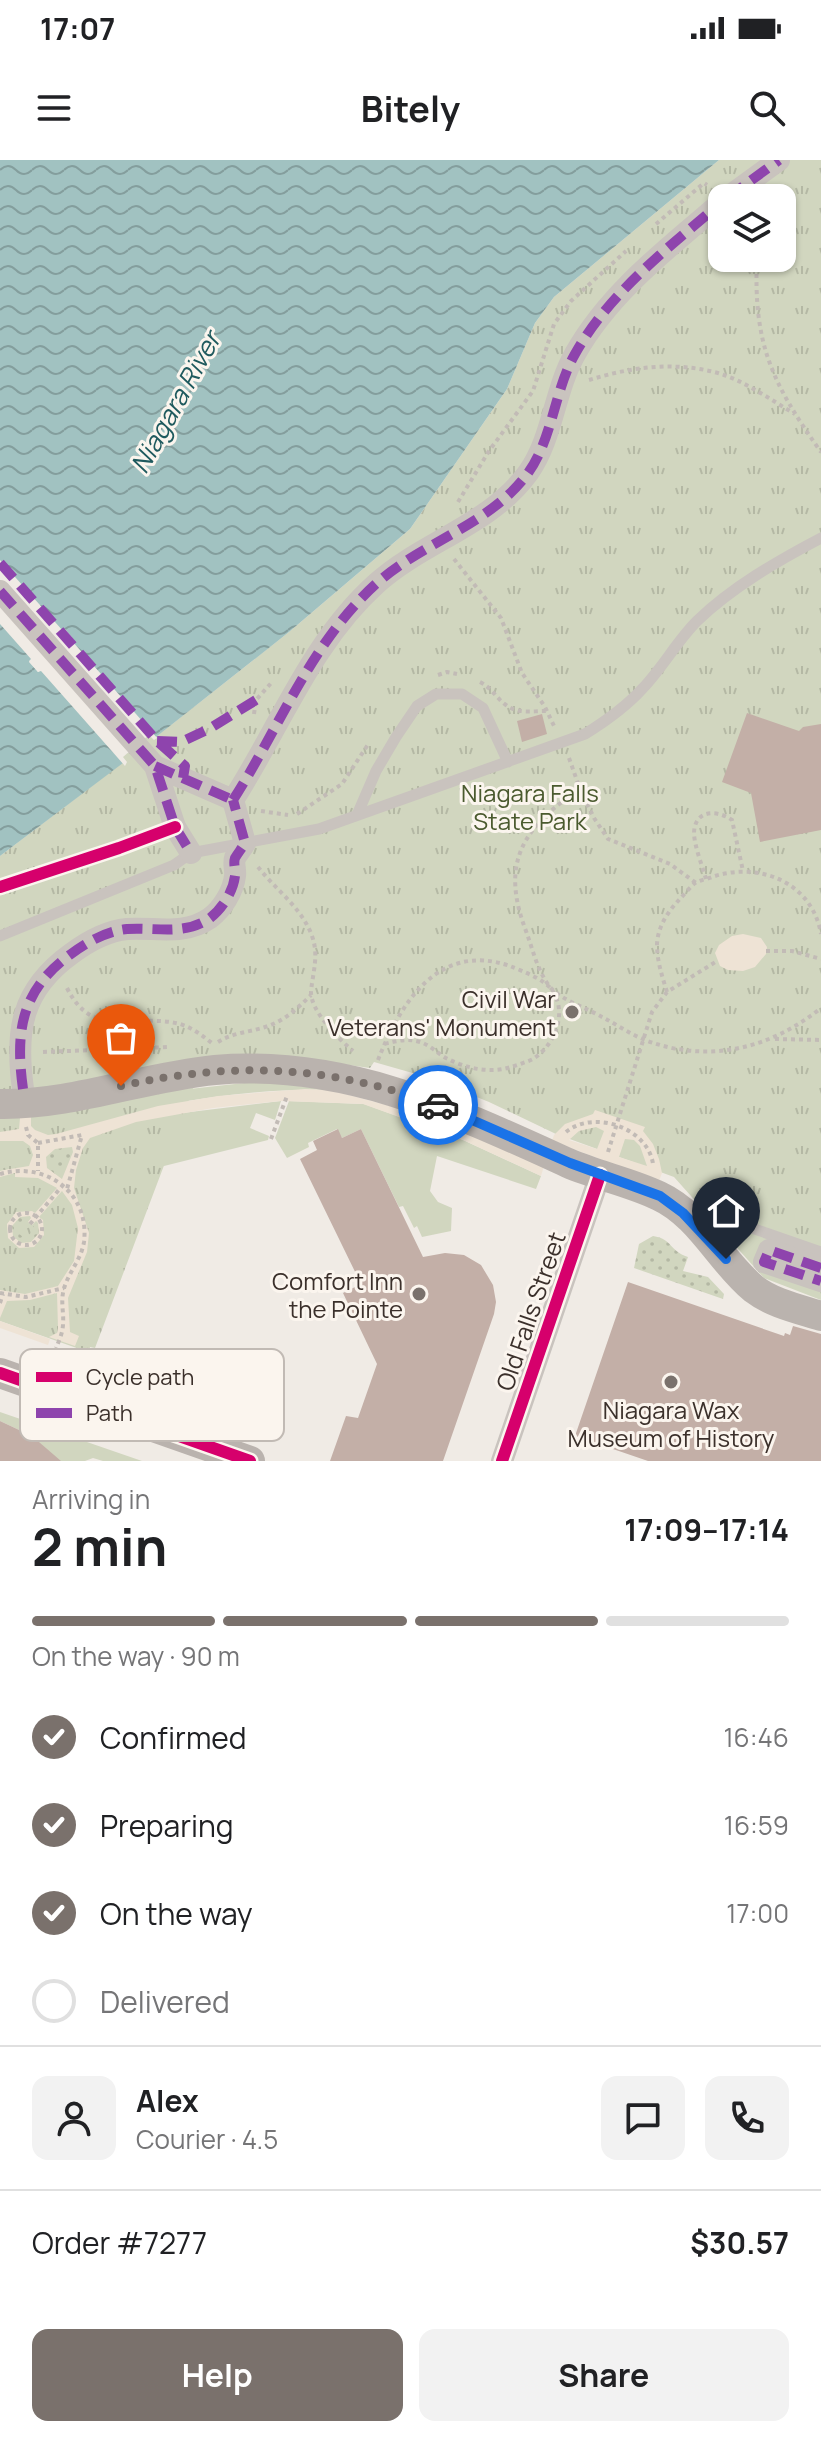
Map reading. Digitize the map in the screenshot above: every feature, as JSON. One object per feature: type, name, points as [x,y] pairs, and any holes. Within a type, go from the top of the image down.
[{"type":"main road","points":[[16,1103],[55,1100],[216,1070],[312,1072],[375,1084],[656,1183],[756,1290],[821,1316]]},
{"type":"main road","points":[[0,1373],[20,1380]]},
{"type":"main road","points":[[193,1441],[250,1461]]},
{"type":"street","points":[[746,184],[779,160]]},
{"type":"street","points":[[16,1103],[20,1031],[29,1002],[42,980],[84,945],[107,934],[124,929],[167,931],[192,927],[211,917],[224,904],[235,876],[234,861],[245,843],[233,800],[335,626],[377,582],[399,565],[477,519],[508,496],[529,471],[542,447],[575,355],[605,310],[708,214]]},
{"type":"street","points":[[0,591],[148,758],[175,827],[191,853]]},
{"type":"street","points":[[148,758],[233,800]]},
{"type":"street","name":"Old Falls Street","points":[[502,1461],[603,1166]]},
{"type":"street","points":[[821,1268],[769,1250],[764,1262],[821,1281]]},
{"type":"lane","points":[[0,936],[174,865],[191,853],[307,832],[585,734],[621,709],[643,688],[684,636],[717,603],[821,538]]},
{"type":"lane","points":[[357,815],[396,737],[417,706],[436,694],[462,694],[483,708],[508,762]]},
{"type":"lane","points":[[656,1183],[821,1252]]},
{"type":"path","points":[[757,272],[757,318],[764,352],[780,390],[821,452]]},
{"type":"path","points":[[562,385],[652,366],[687,368],[720,374],[795,414]]},
{"type":"path","points":[[443,538],[446,548],[501,618],[522,673],[545,707],[563,742],[580,789],[608,839],[670,864],[696,883]]},
{"type":"path","points":[[384,1044],[406,1039],[423,1043],[448,1059],[478,1070],[507,1069],[534,1058],[558,1030],[559,1011],[552,989],[537,966],[518,913],[514,881],[518,856],[530,833],[547,813],[580,789]]},
{"type":"path","points":[[706,879],[694,833],[698,820],[706,813],[715,812],[732,820],[743,871]]},
{"type":"path","points":[[245,843],[257,866],[295,908],[312,937],[316,965],[311,995],[329,1028],[363,1058]]},
{"type":"path","points":[[667,992],[659,965],[657,942],[666,914],[696,883],[706,879],[734,870],[756,871],[794,886],[805,897],[819,922],[821,934]]},
{"type":"path","points":[[766,951],[792,951],[821,959]]},
{"type":"path","points":[[603,1166],[652,1012],[667,992],[717,961]]},
{"type":"path","points":[[376,1066],[397,1015],[408,1000],[421,986],[448,967],[465,963],[502,964],[520,970],[643,1039],[702,1052],[739,1050],[769,1039],[787,1032],[821,1008]]},
{"type":"path","points":[[58,964],[67,991],[90,1017],[106,1022],[159,1021],[178,1024],[191,1028],[214,1045]]},
{"type":"path","points":[[201,1045],[214,1045],[235,1034],[267,1027],[281,1020],[311,995]]},
{"type":"path","points":[[769,1039],[821,1040]]},
{"type":"path","points":[[18,1054],[175,1046]]},
{"type":"path","points":[[271,1139],[287,1095]]},
{"type":"path","points":[[16,1103],[28,1135],[38,1143],[82,1135],[65,1187],[30,1224]]},
{"type":"path","points":[[561,1141],[570,1129],[587,1121],[617,1127],[640,1138],[652,1155],[656,1183]]},
{"type":"path","points":[[38,1143],[38,1171]]},
{"type":"path","points":[[0,1174],[15,1170],[38,1171],[65,1187],[77,1203],[84,1239],[77,1266],[64,1288],[63,1328],[56,1348]]},
{"type":"path","points":[[30,1213],[35,1217],[40,1222],[42,1234],[33,1244],[20,1245],[11,1237],[10,1225],[18,1214],[30,1213]]},
{"type":"path","points":[[0,1303],[2,1294],[26,1297],[64,1288]]},
{"type":"green space","name":"Niagara Falls State Park","points":[[719,160],[821,160],[821,1300],[764,1278],[674,1177],[556,1134],[430,1078],[374,1062],[370,1068],[278,1055],[205,1057],[95,1348],[79,1349],[0,1321],[0,856],[122,763],[118,757],[149,729],[157,736],[289,632],[410,529],[507,389],[535,323],[554,297]]},
{"type":"green space","points":[[244,1083],[276,1083],[330,1090],[244,1094],[158,1106],[162,1092]]},
{"type":"green space","points":[[281,1101],[275,1120],[256,1113],[250,1128],[269,1136],[268,1140],[152,1169],[87,1349],[68,1307],[174,1114]]},
{"type":"green space","points":[[289,1101],[364,1104],[463,1140],[541,1176],[536,1189],[437,1156],[430,1191],[438,1202],[452,1208],[451,1231],[422,1237],[403,1206],[399,1207],[361,1129],[342,1138],[337,1129],[308,1143],[309,1147],[287,1158],[275,1138]]},
{"type":"green space","points":[[73,1148],[73,1152],[63,1179],[47,1168],[46,1157],[55,1149]]},
{"type":"green space","points":[[19,1217],[32,1218],[22,1222],[18,1233],[23,1237],[29,1236],[36,1221],[39,1233],[31,1242],[21,1243],[13,1236],[12,1226]]},
{"type":"green space","points":[[653,1236],[688,1257],[683,1271],[708,1277],[724,1294],[723,1299],[634,1268],[639,1244]]},
{"type":"green space","points":[[0,1412],[20,1419],[20,1430],[0,1421]]},
{"type":"green space","points":[[37,1441],[84,1441],[142,1461],[93,1458],[58,1461]]},
{"type":"shaded area","points":[[743,934],[761,938],[767,947],[766,954],[755,967],[743,971],[720,966],[715,953],[719,945],[732,936]]},
{"type":"shaded area","points":[[330,1090],[424,1115],[544,1166],[541,1176],[463,1140],[363,1104],[281,1101],[213,1108],[136,1122],[90,1138],[83,1148],[76,1170],[74,1188],[89,1233],[87,1252],[68,1298],[70,1332],[79,1336],[75,1346],[49,1337],[57,1333],[58,1328],[57,1293],[30,1300],[7,1301],[0,1318],[0,1290],[25,1294],[58,1286],[74,1261],[78,1228],[72,1205],[62,1191],[39,1217],[43,1220],[44,1235],[34,1247],[19,1248],[8,1238],[7,1224],[16,1212],[35,1213],[57,1188],[38,1178],[15,1177],[15,1173],[0,1177],[0,1171],[29,1166],[33,1155],[30,1146],[23,1141],[0,1141],[0,1132],[19,1129],[20,1118],[31,1116],[31,1126],[35,1130],[48,1135],[56,1134],[158,1106],[218,1096]],"holes":[[[72,1147],[73,1152],[62,1179],[47,1168],[46,1157],[55,1149]],[[30,1216],[28,1222],[32,1225],[36,1221],[39,1233],[31,1242],[21,1243],[13,1236],[12,1226],[20,1217]]]},
{"type":"shaded area","points":[[595,1110],[645,1127],[643,1131],[659,1159],[662,1173],[659,1181],[552,1141],[565,1124],[593,1114]],"holes":[[[596,1127],[604,1131],[597,1149],[569,1140],[579,1131]],[[625,1139],[634,1140],[640,1146],[647,1166],[619,1157]]]},
{"type":"shaded area","points":[[0,1321],[50,1339],[48,1345],[0,1328]]},
{"type":"water","name":"Niagara River","points":[[0,160],[719,160],[554,297],[535,323],[507,389],[410,529],[289,632],[156,737],[150,729],[118,757],[123,763],[0,856]],"holes":[[[65,630],[74,640],[38,672],[29,661]]]},
{"type":"pier","points":[[0,560],[63,631],[65,629],[157,738],[154,740],[149,735],[123,757],[127,762],[125,766],[41,671],[38,672],[29,662],[31,659],[0,624]],"holes":[[[65,635],[69,640],[39,667],[35,662]]]},
{"type":"building","points":[[747,713],[799,731],[803,727],[821,724],[821,830],[760,842],[751,793],[722,782]]},
{"type":"building","points":[[542,714],[547,734],[522,742],[517,721]]},
{"type":"building","name":"Comfort Inn the Pointe","points":[[338,1129],[342,1138],[361,1129],[423,1257],[445,1253],[464,1255],[481,1265],[493,1285],[496,1302],[494,1314],[443,1461],[330,1461],[346,1416],[358,1418],[377,1364],[343,1293],[361,1284],[300,1159],[317,1150],[313,1141]]},
{"type":"building","points":[[628,1282],[784,1336],[785,1333],[790,1335],[793,1326],[821,1334],[821,1461],[648,1461],[575,1436]]},
{"type":"building","points":[[0,1421],[20,1430],[20,1441],[38,1441],[61,1461],[0,1461]]},
{"type":"marked path","points":[[746,184],[779,160]]},
{"type":"marked path","points":[[233,800],[315,658],[354,606],[395,568],[476,520],[513,491],[528,473],[543,445],[568,368],[589,332],[641,272],[708,214]]},
{"type":"marked path","points":[[0,563],[157,741],[185,766],[183,778]]},
{"type":"marked path","points":[[0,591],[155,766],[175,827],[191,853]]},
{"type":"marked path","points":[[157,741],[181,742],[256,700]]},
{"type":"marked path","points":[[155,766],[233,800]]},
{"type":"marked path","points":[[23,1089],[20,1048],[25,1013],[41,982],[54,968],[90,941],[105,935],[127,929],[190,927],[210,918],[223,905],[234,882],[235,858],[245,843],[233,800]]},
{"type":"marked path","points":[[821,1268],[769,1250],[764,1262],[821,1281]]},
{"type":"cycle path","points":[[0,887],[175,827]]},
{"type":"cycle path","points":[[502,1461],[600,1175]]},
{"type":"cycle path","points":[[0,1373],[20,1380]]},
{"type":"cycle path","points":[[193,1441],[250,1461]]},
{"type":"way so far","points":[[121,1086],[216,1070],[286,1070],[357,1080],[438,1105]]},
{"type":"place","name":"Civil War Veterans' Monument","points":[[572,1012]]},
{"type":"place","name":"Comfort Inn the Pointe","points":[[419,1294]]},
{"type":"place","name":"Niagara Wax Museum of History","points":[[671,1382]]},
{"type":"route","points":[[438,1105],[570,1163],[660,1196],[676,1206],[726,1259]]}]
